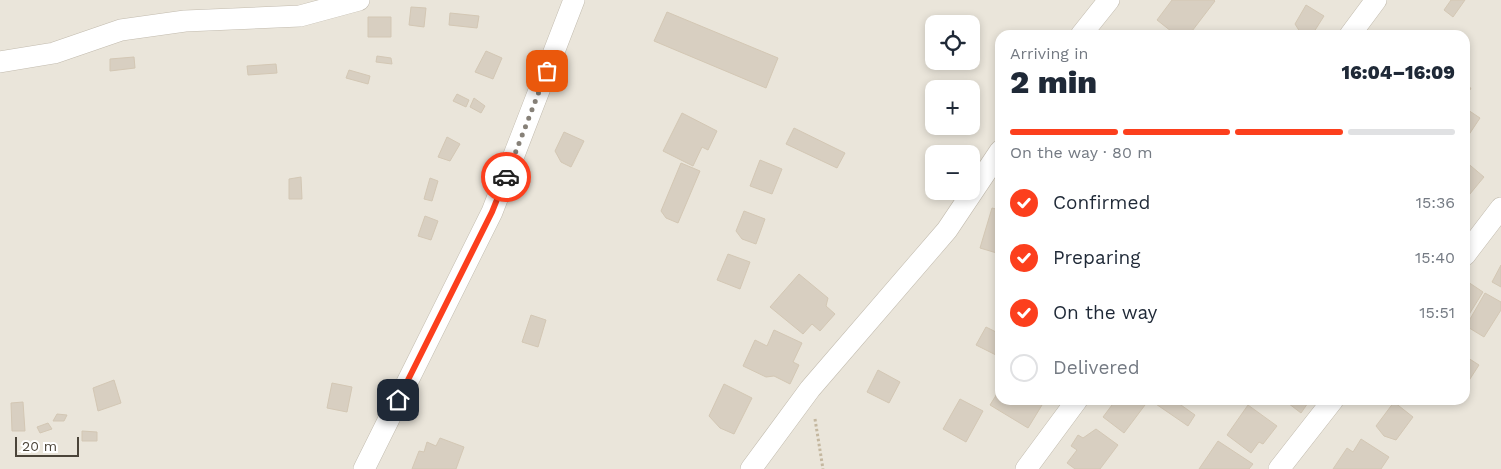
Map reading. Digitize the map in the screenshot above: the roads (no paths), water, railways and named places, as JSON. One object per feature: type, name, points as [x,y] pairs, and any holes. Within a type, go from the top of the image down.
[{"type":"street","points":[[0,62],[54,53],[122,30],[185,21],[300,16],[359,0]]},
{"type":"street","points":[[364,469],[492,212],[574,0]]},
{"type":"street","points":[[1085,30],[1109,0]]},
{"type":"street","points":[[1354,30],[1376,0]]},
{"type":"street","points":[[750,469],[810,389],[947,230],[995,158]]},
{"type":"street","points":[[1470,248],[1501,208]]},
{"type":"street","points":[[1026,469],[1073,405]]},
{"type":"street","points":[[1279,469],[1329,405]]}]
